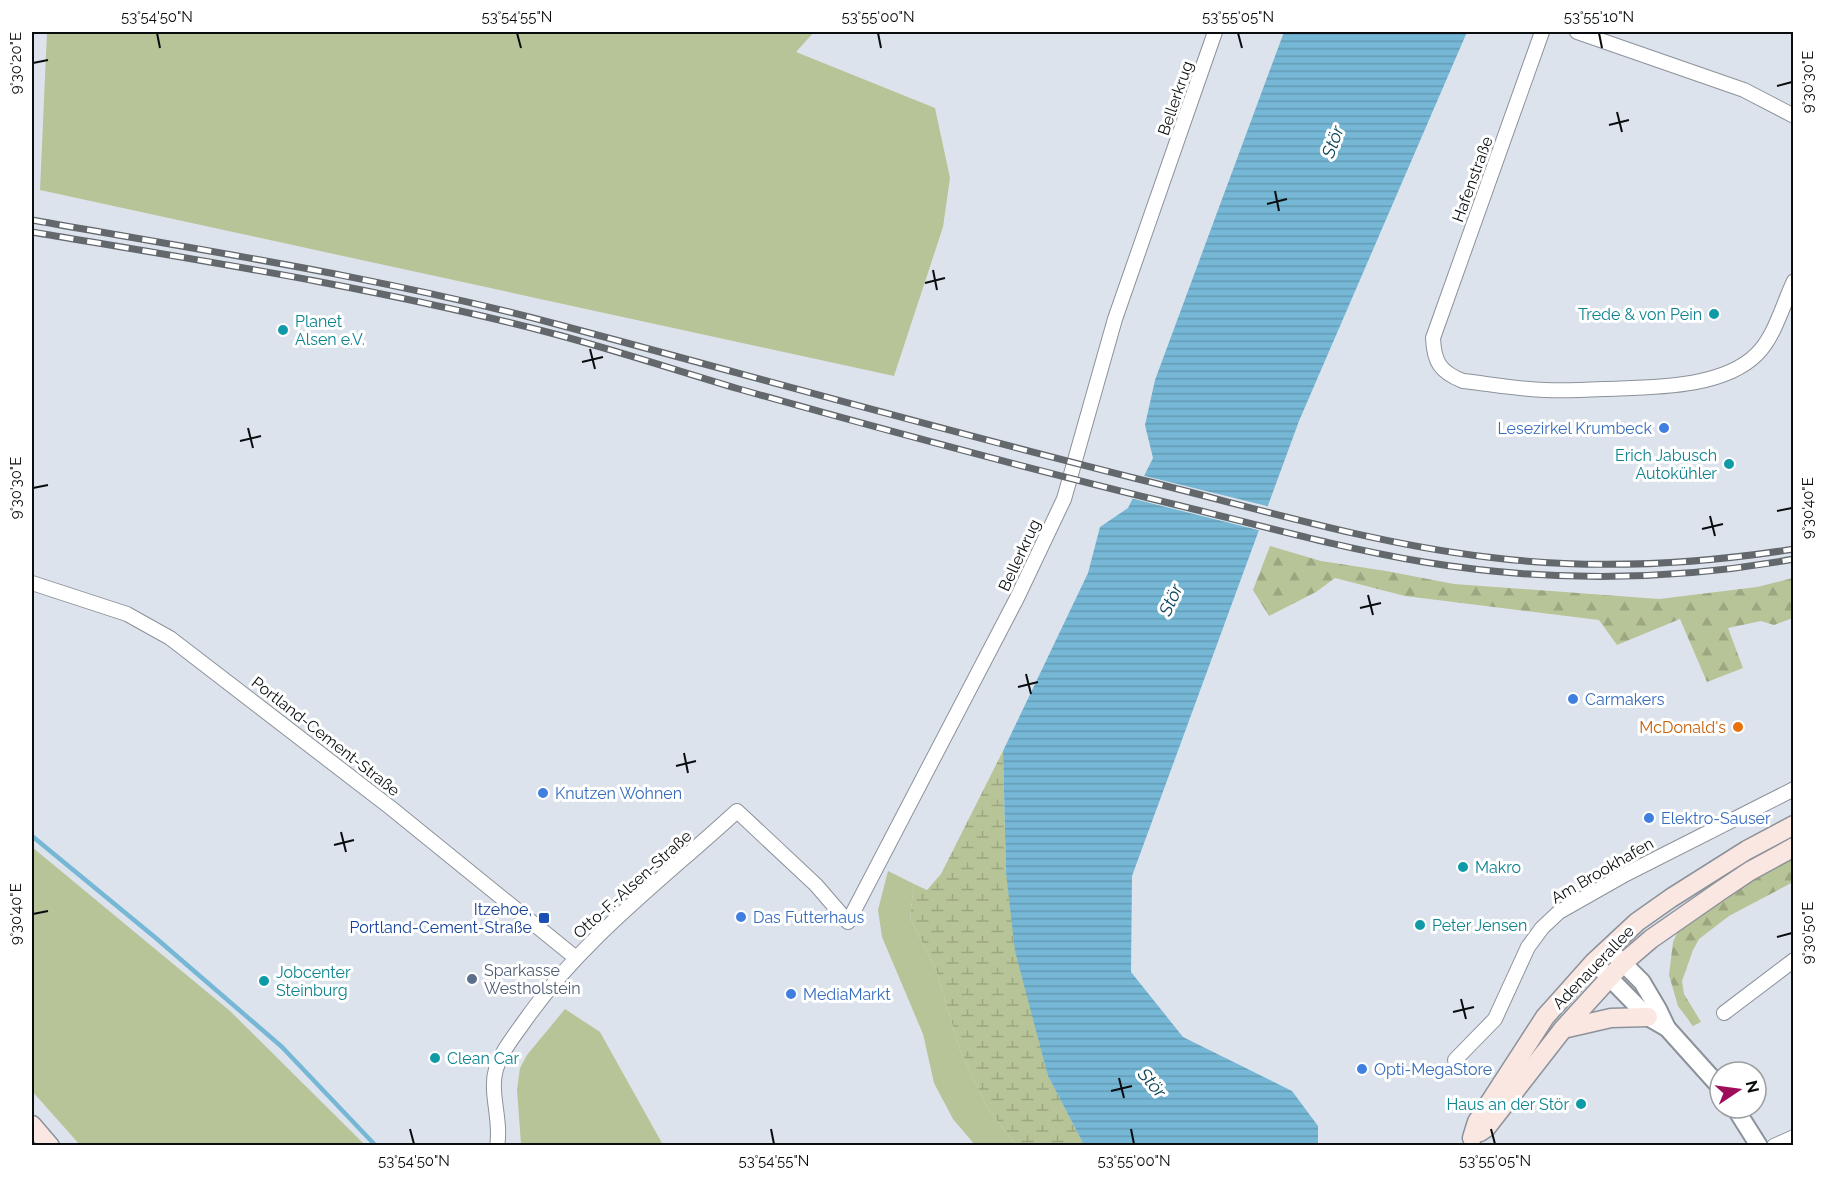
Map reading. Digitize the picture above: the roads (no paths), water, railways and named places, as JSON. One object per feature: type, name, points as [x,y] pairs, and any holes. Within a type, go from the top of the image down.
[{"type":"main road","name":"Adenauerallee","points":[[1469,1142],[1477,1122],[1545,1017],[1594,962],[1637,922],[1671,898],[1747,850],[1794,825]]},
{"type":"main road","name":"Adenauerallee","points":[[1469,1142],[1486,1128],[1563,1029],[1623,963],[1651,939],[1720,891],[1750,871],[1794,847]]},
{"type":"main road","points":[[1563,1029],[1611,1018],[1648,1017]]},
{"type":"main road","points":[[32,1125],[50,1146]]},
{"type":"street","name":"Bellerkrug","points":[[737,811],[784,854],[848,922],[1017,598],[1064,499],[1115,319],[1215,32]]},
{"type":"street","name":"Hafenstraße","points":[[1542,32],[1433,338],[1437,363],[1452,377],[1463,381],[1546,390],[1637,388],[1698,381],[1737,369],[1757,354],[1768,339],[1794,281]]},
{"type":"street","points":[[1577,32],[1744,90],[1794,116]]},
{"type":"street","name":"Portland-Cement-Straße","points":[[32,583],[127,614],[170,638],[392,808],[576,958]]},
{"type":"street","name":"Am Brookhafen","points":[[1455,1060],[1495,1019],[1528,946],[1559,912],[1634,869],[1794,789]]},
{"type":"street","name":"Otto-F.-Alsen-Straße","points":[[497,1146],[494,1083],[496,1069],[513,1037],[535,1006],[576,958],[651,886],[737,811]]},
{"type":"street","points":[[1608,949],[1642,982],[1659,1009],[1667,1028]]},
{"type":"street","points":[[1724,1013],[1794,960]]},
{"type":"street","points":[[1594,962],[1648,1017],[1667,1028],[1708,1074]]},
{"type":"street","points":[[1743,1120],[1759,1146]]},
{"type":"street","points":[[1774,1146],[1794,1137]]},
{"type":"water","name":"Stör","points":[[1284,32],[1467,32],[1299,421],[1132,876],[1131,972],[1183,1037],[1292,1091],[1318,1126],[1318,1145],[1084,1145],[1048,1076],[1015,951],[1006,872],[1003,751],[1088,573],[1100,527],[1128,508],[1153,458],[1145,425],[1155,380]]},
{"type":"waterway","points":[[32,836],[157,939],[282,1047],[376,1146]]},
{"type":"railway","points":[[32,220],[295,266],[491,308],[922,423],[1313,524],[1400,543],[1525,561],[1602,564],[1679,562],[1794,549]]},
{"type":"railway","points":[[32,232],[291,276],[483,316],[619,352],[739,389],[957,449],[1300,536],[1424,562],[1516,573],[1609,576],[1702,572],[1794,559]]},
{"type":"place","name":"Trede & von Pein","points":[[1714,314]]},
{"type":"place","name":"Planet Alsen e.V.","points":[[283,330]]},
{"type":"place","name":"Lesezirkel Krumbeck","points":[[1664,428]]},
{"type":"place","name":"Erich Jabusch Autokühler","points":[[1729,464]]},
{"type":"place","name":"Carmakers","points":[[1573,699]]},
{"type":"place","name":"McDonald's","points":[[1738,727]]},
{"type":"place","name":"Knutzen Wohnen","points":[[543,793]]},
{"type":"place","name":"Elektro-Sauser","points":[[1649,818]]},
{"type":"place","name":"Makro","points":[[1463,867]]},
{"type":"place","name":"Das Futterhaus","points":[[741,917]]},
{"type":"place","name":"Itzehoe, Portland-Cement-Straße","points":[[544,918]]},
{"type":"place","name":"Peter Jensen","points":[[1420,925]]},
{"type":"place","name":"Sparkasse Westholstein","points":[[472,979]]},
{"type":"place","name":"Jobcenter Steinburg","points":[[264,981]]},
{"type":"place","name":"MediaMarkt","points":[[791,994]]},
{"type":"place","name":"Clean Car","points":[[435,1058]]},
{"type":"place","name":"Opti-MegaStore","points":[[1362,1069]]},
{"type":"place","name":"Haus an der Stör","points":[[1581,1104]]}]
